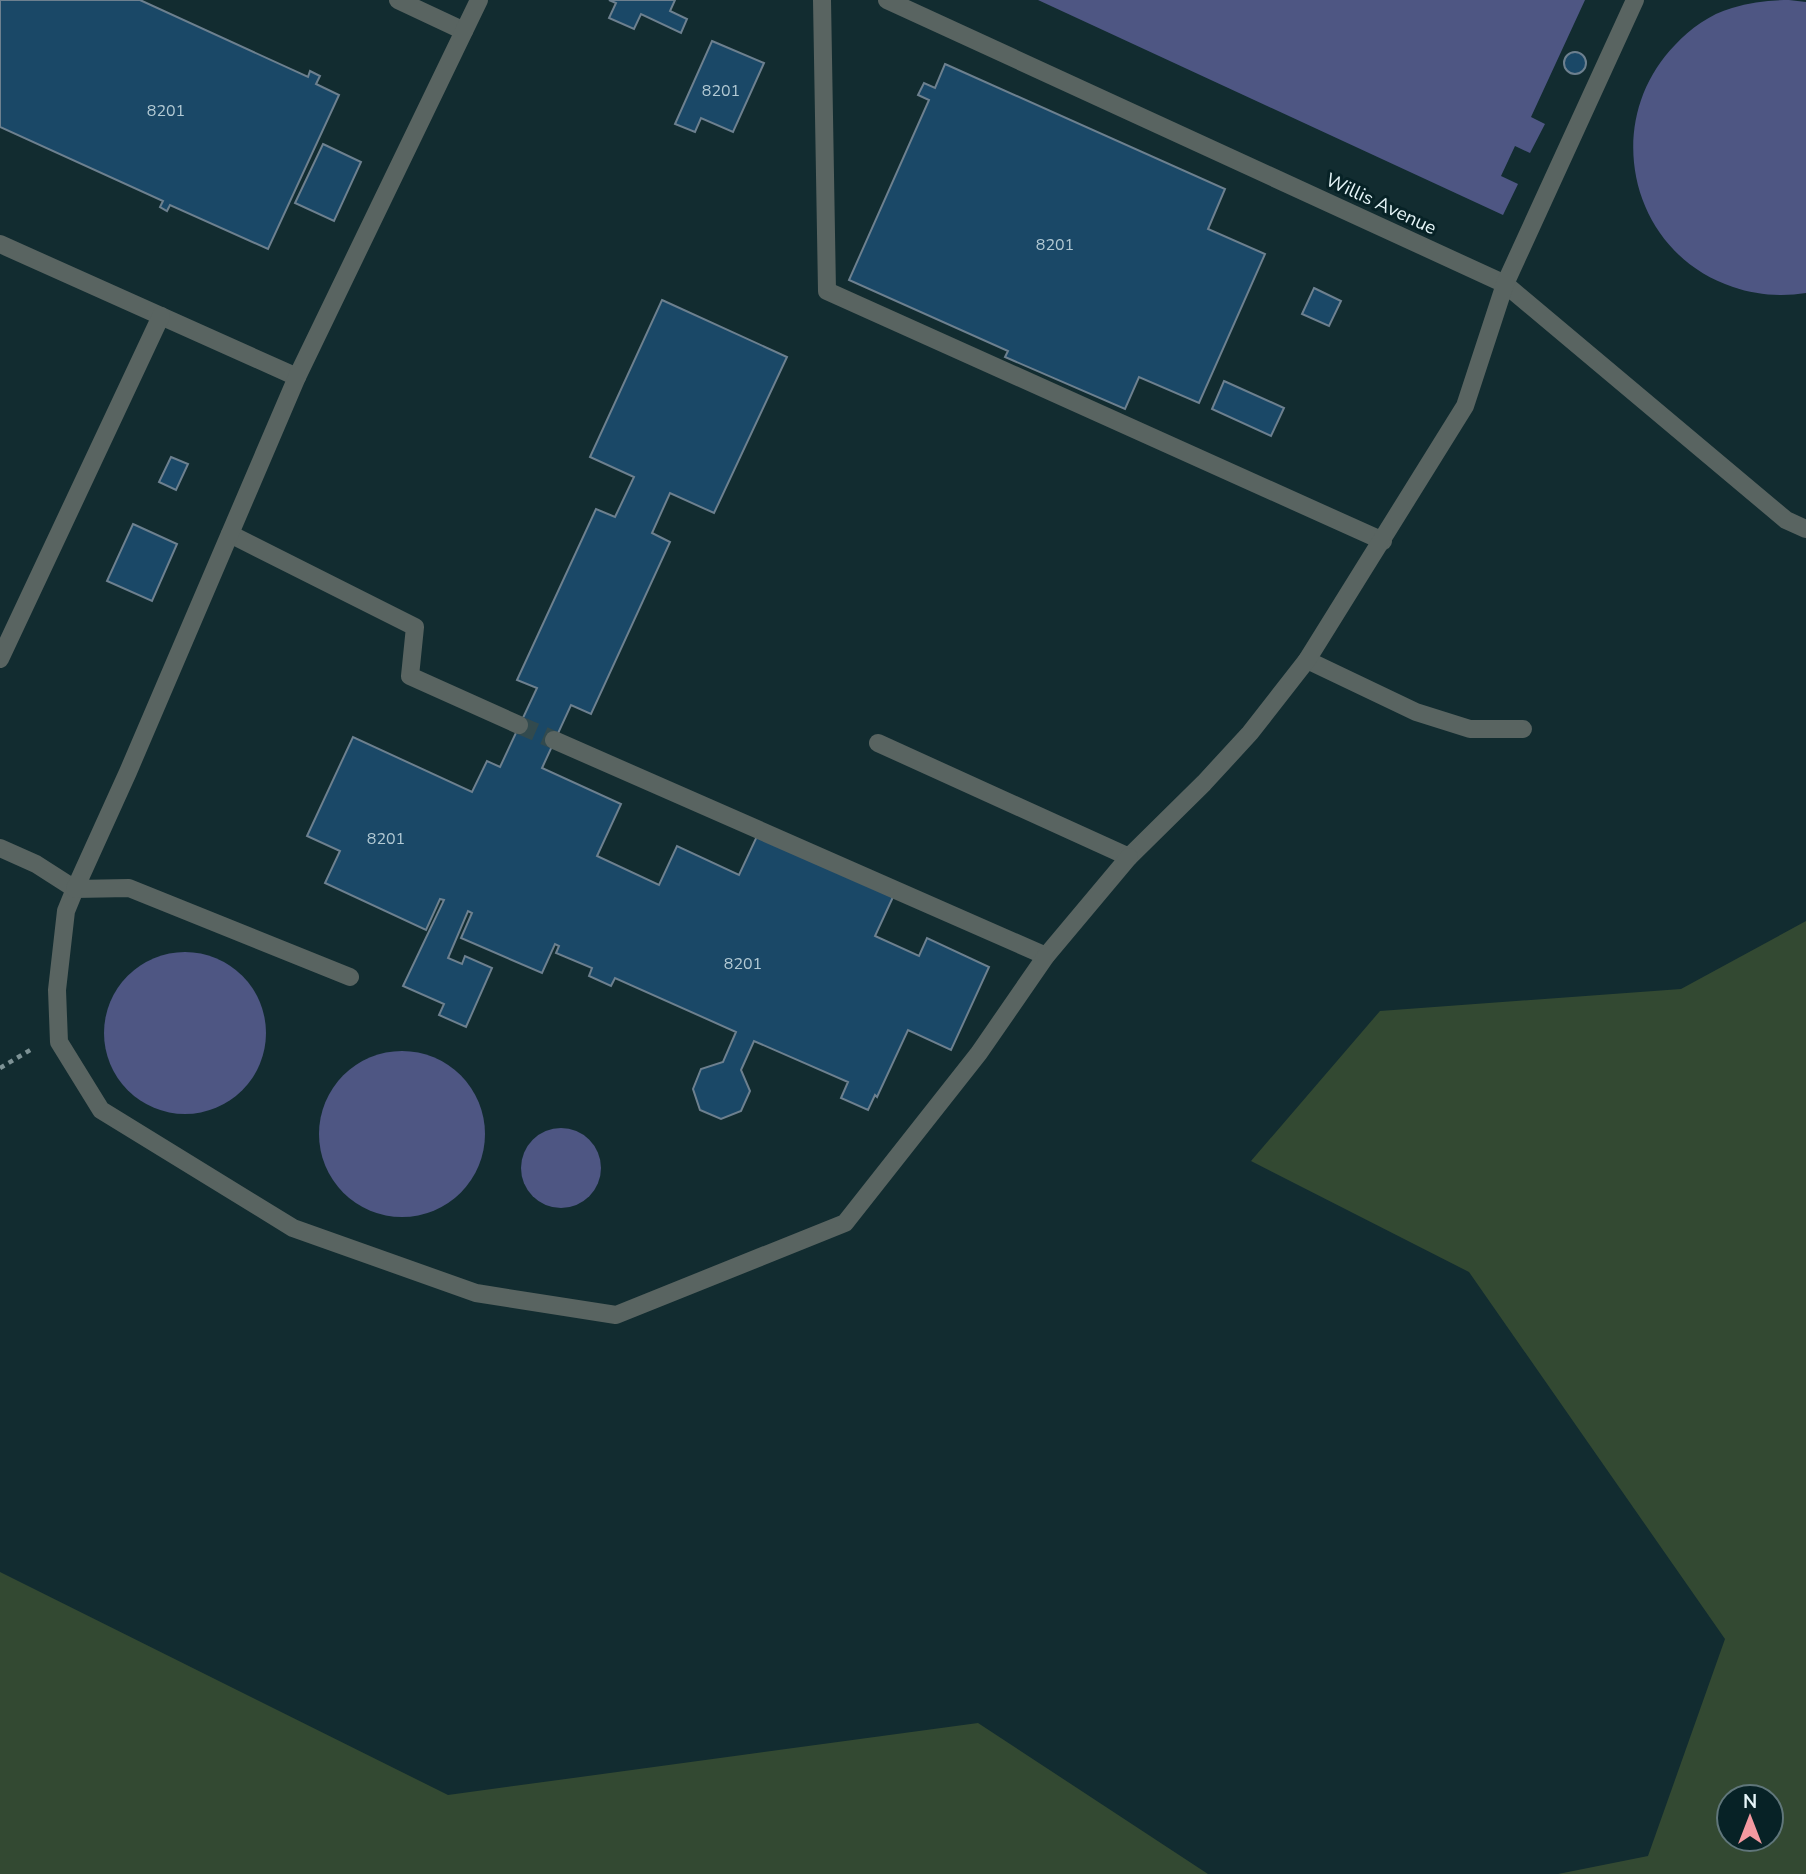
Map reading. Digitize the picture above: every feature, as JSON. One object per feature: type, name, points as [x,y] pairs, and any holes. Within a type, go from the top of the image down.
[{"type":"street","points":[[398,0],[464,31]]},
{"type":"street","points":[[479,0],[297,377],[66,911],[57,990],[59,1042],[101,1110],[293,1228],[476,1293],[616,1315],[845,1223],[979,1053],[1046,956],[1129,856],[1204,783],[1250,733],[1307,660],[1465,406],[1505,284],[1635,0]]},
{"type":"street","points":[[822,0],[827,291],[1383,541]]},
{"type":"street","name":"Willis Avenue","points":[[887,0],[1505,284],[1786,520],[1806,529]]},
{"type":"street","points":[[0,244],[297,377]]},
{"type":"street","points":[[0,659],[161,316]]},
{"type":"street","points":[[230,534],[415,627],[410,677],[519,725]]},
{"type":"street","points":[[1307,660],[1427,715],[1470,729],[1523,729]]},
{"type":"street","points":[[554,740],[1046,956]]},
{"type":"street","points":[[878,743],[1129,856]]},
{"type":"street","points":[[0,848],[36,864],[75,889],[129,888],[350,977]]},
{"type":"green space","points":[[1806,921],[1806,1874],[1558,1874],[1648,1856],[1725,1639],[1469,1272],[1251,1161],[1380,1011],[1681,989]]},
{"type":"green space","points":[[0,1572],[448,1795],[978,1723],[1208,1874],[0,1874]]},
{"type":"water","points":[[1038,0],[1585,0],[1531,117],[1545,124],[1530,153],[1515,146],[1501,176],[1518,184],[1503,215]]},
{"type":"water","points":[[1789,0],[1806,2],[1806,293],[1788,295],[1751,292],[1733,287],[1698,270],[1670,246],[1650,216],[1637,182],[1633,146],[1638,111],[1652,76],[1681,39],[1701,23],[1724,11],[1753,3]]},
{"type":"water","points":[[185,952],[216,958],[242,976],[260,1002],[266,1033],[260,1064],[242,1090],[216,1108],[185,1114],[154,1108],[128,1090],[110,1064],[104,1033],[110,1002],[128,976],[154,958]]},
{"type":"water","points":[[402,1051],[434,1058],[448,1065],[460,1076],[471,1088],[478,1102],[485,1134],[478,1166],[471,1180],[460,1192],[448,1203],[434,1210],[402,1217],[370,1210],[356,1203],[344,1192],[333,1180],[326,1166],[319,1134],[326,1102],[333,1088],[344,1076],[356,1065],[370,1058]]},
{"type":"water","points":[[561,1128],[576,1131],[589,1140],[598,1153],[601,1168],[598,1183],[589,1196],[576,1205],[561,1208],[546,1205],[533,1196],[524,1183],[521,1168],[524,1153],[533,1140],[546,1131]]},
{"type":"building","points":[[0,0],[140,0],[308,77],[310,71],[320,76],[316,84],[339,95],[268,249],[170,205],[167,211],[160,207],[163,201],[0,127]]},
{"type":"building","points":[[609,0],[675,0],[670,11],[687,19],[681,33],[641,14],[634,29],[609,18],[616,3]]},
{"type":"building","points":[[712,41],[764,63],[733,132],[701,118],[695,132],[675,124]]},
{"type":"building","points":[[1575,52],[1583,55],[1586,63],[1583,71],[1575,74],[1567,71],[1564,63],[1567,55]]},
{"type":"building","points":[[945,64],[1225,189],[1208,229],[1265,254],[1199,403],[1139,377],[1125,409],[1005,357],[1008,351],[849,280],[929,100],[918,95],[924,83],[935,88]]},
{"type":"building","points":[[323,144],[361,162],[334,221],[295,203]]},
{"type":"building","points":[[1314,288],[1341,301],[1329,326],[1302,314]]},
{"type":"building","points":[[662,300],[787,357],[714,513],[670,493],[652,533],[670,542],[591,714],[571,705],[542,768],[621,804],[597,856],[659,885],[677,846],[739,875],[758,834],[893,897],[875,936],[919,956],[927,938],[989,967],[951,1050],[908,1030],[877,1097],[875,1095],[868,1110],[841,1098],[848,1082],[754,1041],[741,1070],[750,1091],[741,1111],[721,1119],[700,1110],[693,1089],[701,1069],[723,1062],[736,1032],[615,978],[611,986],[589,976],[592,968],[556,953],[559,946],[555,944],[542,973],[461,938],[472,913],[468,911],[448,958],[462,964],[465,956],[492,968],[466,1027],[439,1015],[444,1004],[403,986],[444,900],[440,899],[426,930],[325,883],[340,851],[307,836],[353,737],[472,792],[487,761],[500,767],[537,688],[517,680],[596,509],[615,517],[634,477],[590,457]]},
{"type":"building","points":[[1224,381],[1284,408],[1271,436],[1212,409]]},
{"type":"building","points":[[171,457],[188,464],[176,490],[159,482]]},
{"type":"building","points":[[133,524],[177,544],[152,601],[107,581]]},
{"type":"tunnel","points":[[519,725],[554,740]]}]
